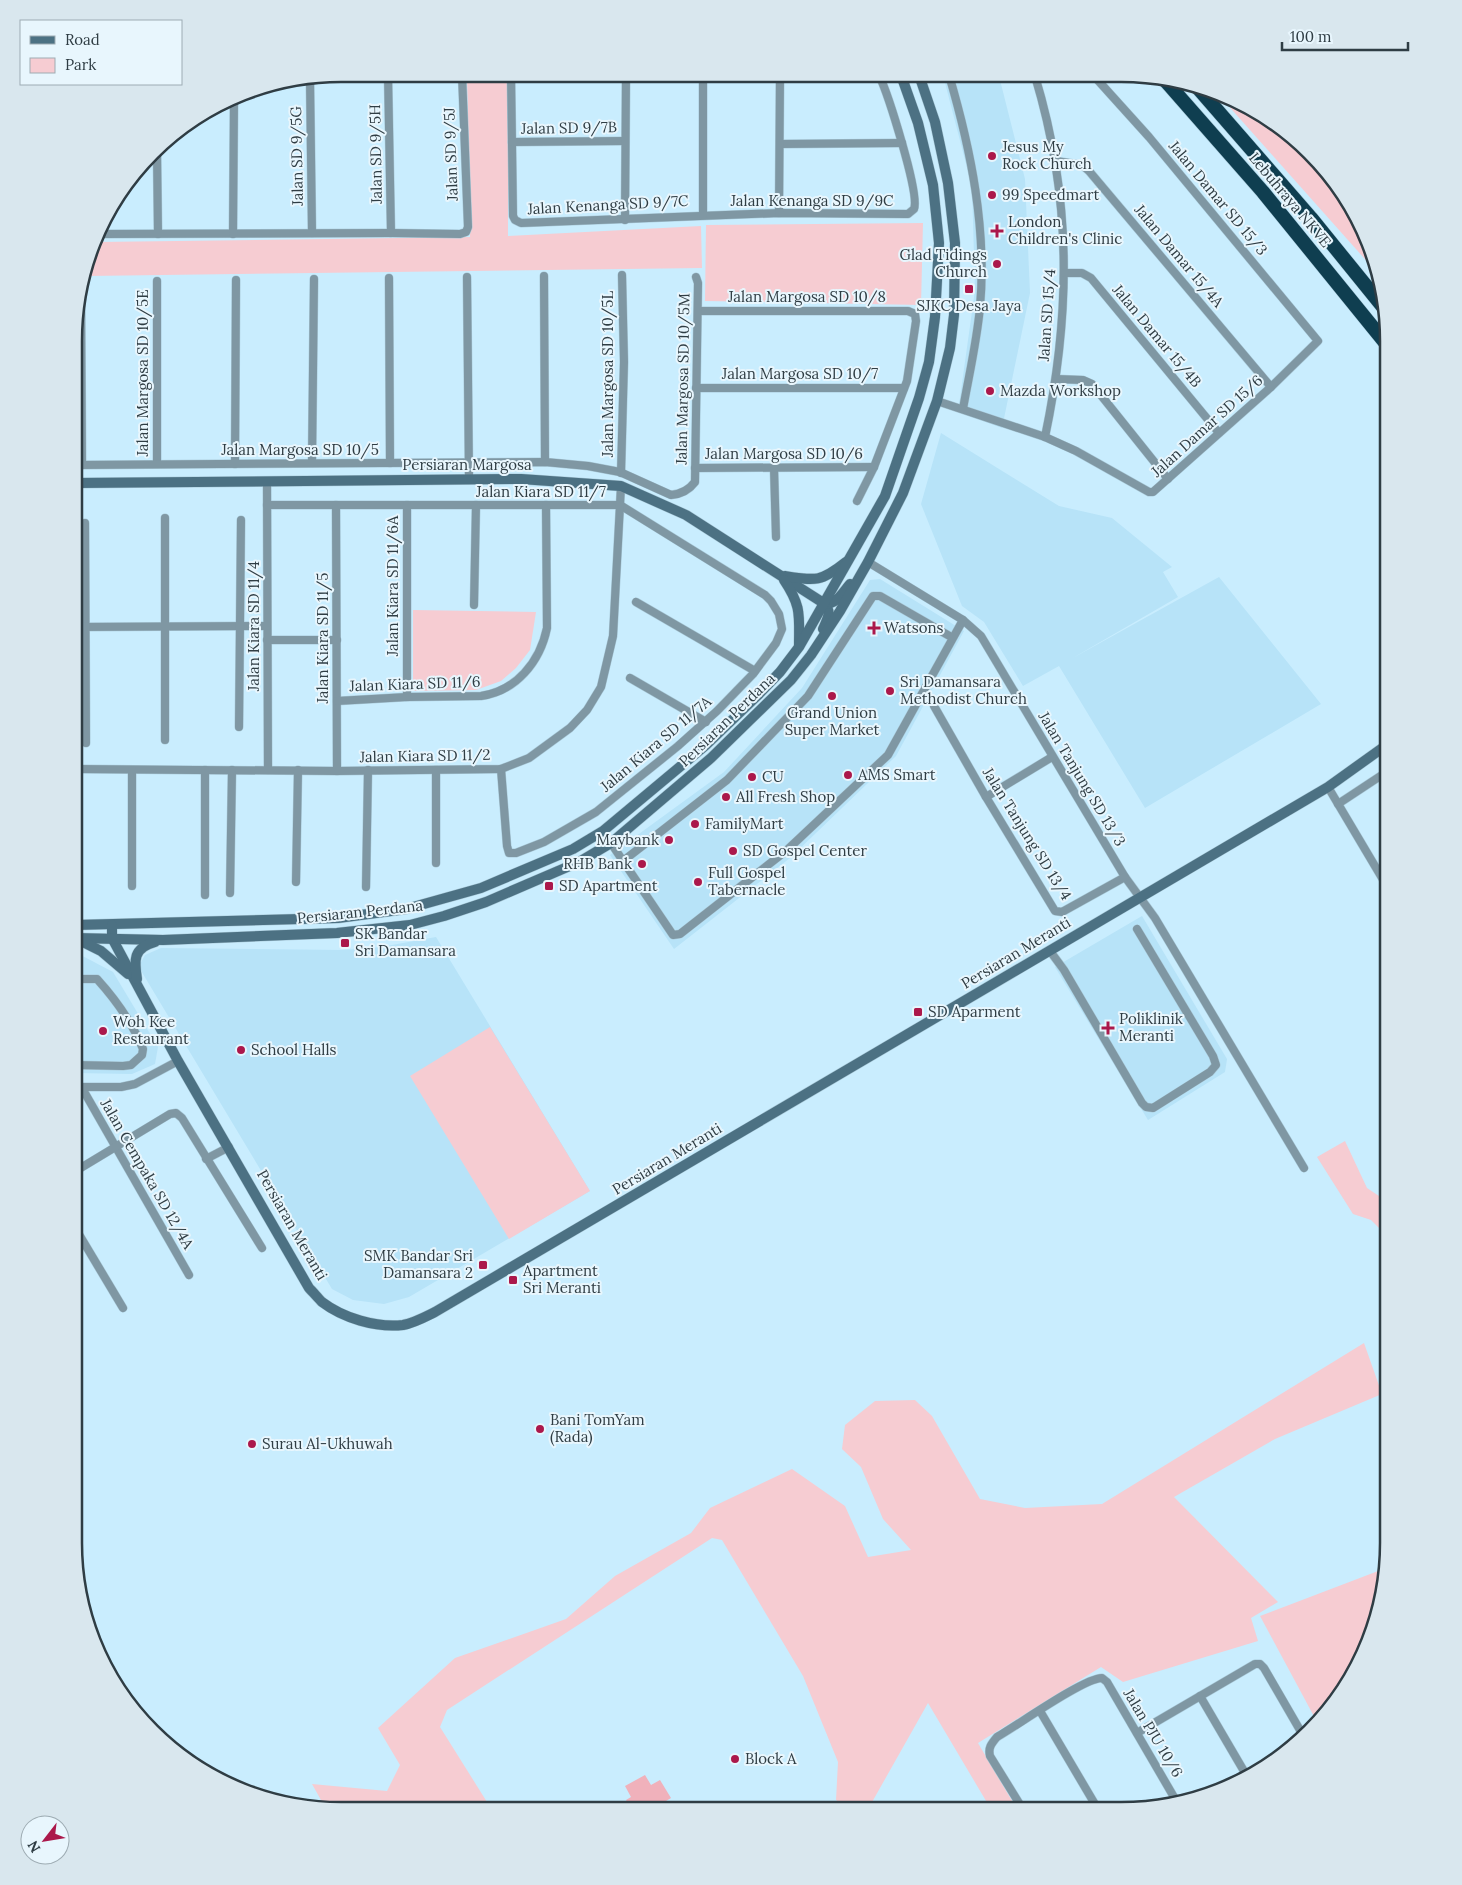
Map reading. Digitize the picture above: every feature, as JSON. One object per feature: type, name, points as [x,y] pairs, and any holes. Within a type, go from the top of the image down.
[{"type":"highway","name":"Lebuhraya NKVE","points":[[1171,87],[1263,192],[1380,336]]},
{"type":"highway","name":"Lebuhraya NKVE","points":[[1207,98],[1311,218],[1376,298]]},
{"type":"main road","name":"Persiaran Perdana","points":[[82,925],[338,918],[406,909],[481,888],[573,849],[603,831],[706,745],[763,690],[799,647],[825,604],[884,496],[919,398],[929,362],[935,317],[939,243],[933,185],[918,123],[903,82]]},
{"type":"main road","name":"Persiaran Perdana","points":[[82,938],[163,940],[337,933],[410,925],[486,902],[579,862],[611,844],[712,758],[791,680],[811,655],[840,611],[903,493],[937,401],[950,348],[954,315],[955,244],[948,183],[935,122],[922,82]]},
{"type":"main road","points":[[933,185],[948,183]]},
{"type":"main road","name":"Persiaran Margosa","points":[[82,483],[521,479],[621,486],[686,515],[825,604]]},
{"type":"main road","points":[[780,575],[811,580],[822,578],[850,559]]},
{"type":"main road","points":[[811,655],[828,618],[829,610],[825,604],[833,603],[837,600],[865,566]]},
{"type":"main road","points":[[780,575],[794,595],[798,606],[800,619],[799,647]]},
{"type":"main road","name":"Persiaran Meranti","points":[[112,925],[112,938],[178,1061],[229,1146],[309,1288],[322,1301],[337,1311],[353,1318],[372,1323],[403,1325],[420,1320],[435,1312],[885,1046],[1050,951],[1328,787],[1380,750]]},
{"type":"main road","points":[[139,986],[135,958],[140,949],[147,944],[163,940]]},
{"type":"main road","points":[[82,941],[113,960],[139,986]]},
{"type":"street","name":"Jalan SD 9/5H","points":[[390,82],[391,233]]},
{"type":"street","name":"Jalan SD 9/5J","points":[[391,233],[460,234],[466,232],[468,227],[462,82]]},
{"type":"street","points":[[511,82],[512,142]]},
{"type":"street","points":[[625,220],[626,82]]},
{"type":"street","points":[[703,82],[703,215]]},
{"type":"street","points":[[779,213],[780,82]]},
{"type":"street","points":[[780,144],[902,143],[882,82]]},
{"type":"street","points":[[951,82],[966,131],[976,186],[982,256],[980,308],[963,408]]},
{"type":"street","name":"Jalan SD 15/4","points":[[1036,82],[1056,161],[1062,216],[1065,274],[1062,328],[1056,379],[1045,437]]},
{"type":"street","name":"Jalan Damar SD 15/3","points":[[1099,82],[1149,137],[1318,341]]},
{"type":"street","name":"Jalan SD 9/5G","points":[[310,85],[312,233]]},
{"type":"street","points":[[233,234],[234,106]]},
{"type":"street","name":"Jalan SD 9/7B","points":[[512,142],[625,141]]},
{"type":"street","name":"Jalan Kenanga SD 9/7C","points":[[512,142],[513,216],[521,224],[703,215]]},
{"type":"street","name":"Jalan Kenanga SD 9/9C","points":[[703,215],[779,213],[904,215],[912,212],[916,205],[915,193],[902,143]]},
{"type":"street","points":[[158,158],[158,234]]},
{"type":"street","name":"Jalan Damar 15/4A","points":[[1056,161],[1072,162],[1082,165],[1090,171],[1271,387]]},
{"type":"street","points":[[106,234],[391,233]]},
{"type":"street","name":"Jalan Damar 15/4B","points":[[1065,274],[1082,273],[1091,278],[1220,433]]},
{"type":"street","name":"Jalan Margosa SD 10/5L","points":[[621,473],[624,362],[622,275]]},
{"type":"street","points":[[544,276],[545,462]]},
{"type":"street","points":[[467,277],[469,480]]},
{"type":"street","name":"Jalan Margosa SD 10/5M","points":[[695,482],[698,311],[698,282],[696,277]]},
{"type":"street","points":[[389,278],[390,463]]},
{"type":"street","points":[[312,463],[314,279]]},
{"type":"street","points":[[234,464],[236,280]]},
{"type":"street","name":"Jalan Margosa SD 10/5E","points":[[156,281],[157,464]]},
{"type":"street","name":"Jalan Margosa SD 10/8","points":[[698,311],[908,311],[915,314],[916,321],[907,381],[904,388]]},
{"type":"street","name":"Jalan Damar SD 15/6","points":[[937,401],[963,408],[1045,437],[1076,451],[1148,492],[1156,491],[1271,387],[1318,341]]},
{"type":"street","points":[[1056,379],[1083,380],[1092,384],[1168,479]]},
{"type":"street","name":"Jalan Margosa SD 10/7","points":[[696,388],[904,388]]},
{"type":"street","points":[[858,501],[874,467],[904,388]]},
{"type":"street","name":"Jalan Margosa SD 10/5","points":[[82,465],[545,462],[588,466],[621,473],[672,495],[685,492],[695,482]]},
{"type":"street","name":"Jalan Margosa SD 10/6","points":[[695,468],[874,467]]},
{"type":"street","points":[[774,468],[776,537]]},
{"type":"street","name":"Jalan Kiara SD 11/4","points":[[267,482],[268,770]]},
{"type":"street","name":"Jalan Kiara SD 11/2","points":[[82,769],[337,771],[501,769],[529,758],[570,728],[587,710],[601,687],[613,636],[621,486]]},
{"type":"street","name":"Jalan Kiara SD 11/7","points":[[267,505],[620,506],[765,594],[779,614]]},
{"type":"street","name":"Jalan Kiara SD 11/5","points":[[336,505],[337,771]]},
{"type":"street","name":"Jalan Kiara SD 11/6A","points":[[407,505],[408,698]]},
{"type":"street","points":[[474,605],[476,505]]},
{"type":"street","name":"Jalan Kiara SD 11/6","points":[[337,702],[488,695],[507,687],[529,668],[539,654],[547,628],[546,505]]},
{"type":"street","points":[[164,740],[165,518]]},
{"type":"street","points":[[239,727],[240,520]]},
{"type":"street","points":[[85,523],[86,743]]},
{"type":"street","name":"Jalan Tanjung SD 13/3","points":[[865,566],[963,620],[986,643],[1124,877],[1169,942],[1304,1168]]},
{"type":"street","points":[[623,861],[727,780],[808,696],[873,596],[880,596],[953,638]]},
{"type":"street","points":[[636,602],[755,671]]},
{"type":"street","name":"Jalan Kiara SD 11/7A","points":[[501,769],[506,846],[509,853],[516,853],[544,842],[596,812],[706,722],[755,671],[776,643],[782,630],[779,614]]},
{"type":"street","points":[[611,844],[671,933],[675,936],[680,934],[787,850],[833,809],[888,755],[963,620]]},
{"type":"street","points":[[85,627],[267,626]]},
{"type":"street","points":[[267,640],[337,640]]},
{"type":"street","points":[[630,678],[706,722]]},
{"type":"street","name":"Jalan Tanjung SD 13/4","points":[[934,706],[986,797],[1056,911],[1062,912],[1124,877]]},
{"type":"street","points":[[986,797],[1052,757]]},
{"type":"street","points":[[132,770],[132,886]]},
{"type":"street","points":[[205,770],[205,895]]},
{"type":"street","points":[[230,893],[232,770]]},
{"type":"street","points":[[296,882],[298,770]]},
{"type":"street","points":[[366,887],[368,770]]},
{"type":"street","points":[[436,770],[436,862]]},
{"type":"street","points":[[1338,804],[1380,776]]},
{"type":"street","points":[[1328,787],[1380,875]]},
{"type":"street","points":[[1050,951],[1064,970],[1142,1103],[1146,1108],[1153,1108],[1210,1072],[1216,1065],[1213,1056],[1137,929]]},
{"type":"street","points":[[82,979],[97,979],[117,1001],[128,1016],[143,1049],[142,1055],[138,1060],[123,1066],[82,1065]]},
{"type":"street","points":[[82,1087],[122,1087],[134,1084],[178,1061]]},
{"type":"street","name":"Jalan Cempaka SD 12/4A","points":[[82,1093],[189,1275]]},
{"type":"street","points":[[82,1167],[176,1112],[182,1118],[262,1248]]},
{"type":"street","points":[[206,1159],[229,1146]]},
{"type":"street","points":[[82,1239],[123,1308]]},
{"type":"street","points":[[1136,1733],[1255,1664],[1260,1664],[1264,1668],[1300,1730]]},
{"type":"street","name":"Jalan PJU 10/6","points":[[1040,1711],[1095,1678],[1102,1678],[1174,1797]]},
{"type":"street","points":[[1200,1696],[1244,1771]]},
{"type":"street","points":[[1018,1802],[995,1764],[989,1750],[997,1737],[1040,1711],[1094,1802]]},
{"type":"shaded area","points":[[945,82],[1001,82],[1025,179],[1030,293],[1002,428],[958,412],[975,290],[972,187]]},
{"type":"shaded area","points":[[941,433],[1059,506],[1112,518],[1172,567],[1163,572],[1178,597],[1071,659],[1219,577],[1321,704],[1145,808],[1059,666],[1023,686],[984,622],[962,606],[921,504]]},
{"type":"shaded area","points":[[880,579],[964,631],[896,756],[790,858],[674,949],[610,855],[724,772],[802,688],[870,580]]},
{"type":"shaded area","points":[[1142,916],[1227,1059],[1225,1072],[1148,1120],[1055,967]]},
{"type":"shaded area","points":[[436,937],[590,1191],[409,1297],[384,1304],[353,1300],[332,1289],[140,969],[140,964],[145,955],[161,948],[343,950],[381,947]]},
{"type":"shaded area","points":[[82,956],[113,972],[158,1047],[155,1064],[132,1074],[82,1073]]},
{"type":"shaded area","points":[[645,1775],[651,1785],[660,1780],[671,1798],[664,1802],[627,1802],[626,1800],[631,1797],[625,1786]]},
{"type":"green space","points":[[467,82],[508,82],[508,236],[701,226],[702,268],[91,276],[102,242],[470,237]]},
{"type":"green space","points":[[1229,106],[1264,126],[1304,158],[1326,184],[1345,212],[1367,261]]},
{"type":"green space","points":[[923,223],[921,305],[705,301],[706,225]]},
{"type":"green space","points":[[413,610],[536,612],[530,650],[516,668],[501,681],[476,690],[413,691]]},
{"type":"green space","points":[[490,1027],[590,1191],[509,1239],[410,1076]]},
{"type":"green space","points":[[1345,1141],[1367,1188],[1380,1197],[1380,1229],[1371,1220],[1353,1214],[1317,1157]]},
{"type":"green space","points":[[1364,1343],[1380,1388],[1380,1395],[1275,1439],[1174,1497],[1278,1602],[1251,1618],[1258,1641],[1123,1682],[1101,1667],[978,1743],[1013,1802],[987,1802],[928,1703],[872,1802],[839,1802],[836,1800],[838,1762],[803,1676],[722,1540],[712,1538],[447,1710],[440,1727],[487,1802],[325,1802],[322,1802],[312,1784],[387,1791],[400,1765],[378,1728],[455,1658],[566,1619],[615,1576],[691,1533],[710,1508],[792,1469],[845,1506],[868,1557],[911,1550],[883,1519],[861,1467],[842,1449],[845,1425],[875,1401],[915,1400],[932,1416],[980,1499],[1025,1508],[1102,1504]]},
{"type":"green space","points":[[1378,1571],[1371,1610],[1353,1658],[1336,1687],[1314,1716],[1260,1616]]},
{"type":"place","name":"Jesus My Rock Church","points":[[992,156]]},
{"type":"place","name":"99 Speedmart","points":[[992,195]]},
{"type":"place","name":"London Children's Clinic","points":[[997,231]]},
{"type":"place","name":"Glad Tidings Church","points":[[997,264]]},
{"type":"place","name":"SJKC Desa Jaya","points":[[969,289]]},
{"type":"place","name":"Mazda Workshop","points":[[990,391]]},
{"type":"place","name":"Watsons","points":[[874,628]]},
{"type":"place","name":"Sri Damansara Methodist Church","points":[[890,691]]},
{"type":"place","name":"Grand Union Super Market","points":[[832,696]]},
{"type":"place","name":"AMS Smart","points":[[848,775]]},
{"type":"place","name":"CU","points":[[752,777]]},
{"type":"place","name":"All Fresh Shop","points":[[726,797]]},
{"type":"place","name":"FamilyMart","points":[[695,824]]},
{"type":"place","name":"Maybank","points":[[669,840]]},
{"type":"place","name":"SD Gospel Center","points":[[733,851]]},
{"type":"place","name":"RHB Bank","points":[[642,864]]},
{"type":"place","name":"Full Gospel Tabernacle","points":[[698,882]]},
{"type":"place","name":"SD Apartment","points":[[549,886]]},
{"type":"place","name":"SK Bandar Sri Damansara","points":[[345,943]]},
{"type":"place","name":"SD Aparment","points":[[918,1012]]},
{"type":"place","name":"Poliklinik Meranti","points":[[1108,1028]]},
{"type":"place","name":"Woh Kee Restaurant","points":[[103,1031]]},
{"type":"place","name":"School Halls","points":[[241,1050]]},
{"type":"place","name":"SMK Bandar Sri Damansara 2","points":[[483,1265]]},
{"type":"place","name":"Apartment Sri Meranti","points":[[513,1280]]},
{"type":"place","name":"Bani TomYam (Rada)","points":[[540,1429]]},
{"type":"place","name":"Surau Al-Ukhuwah","points":[[252,1444]]},
{"type":"place","name":"Block A","points":[[735,1759]]}]
